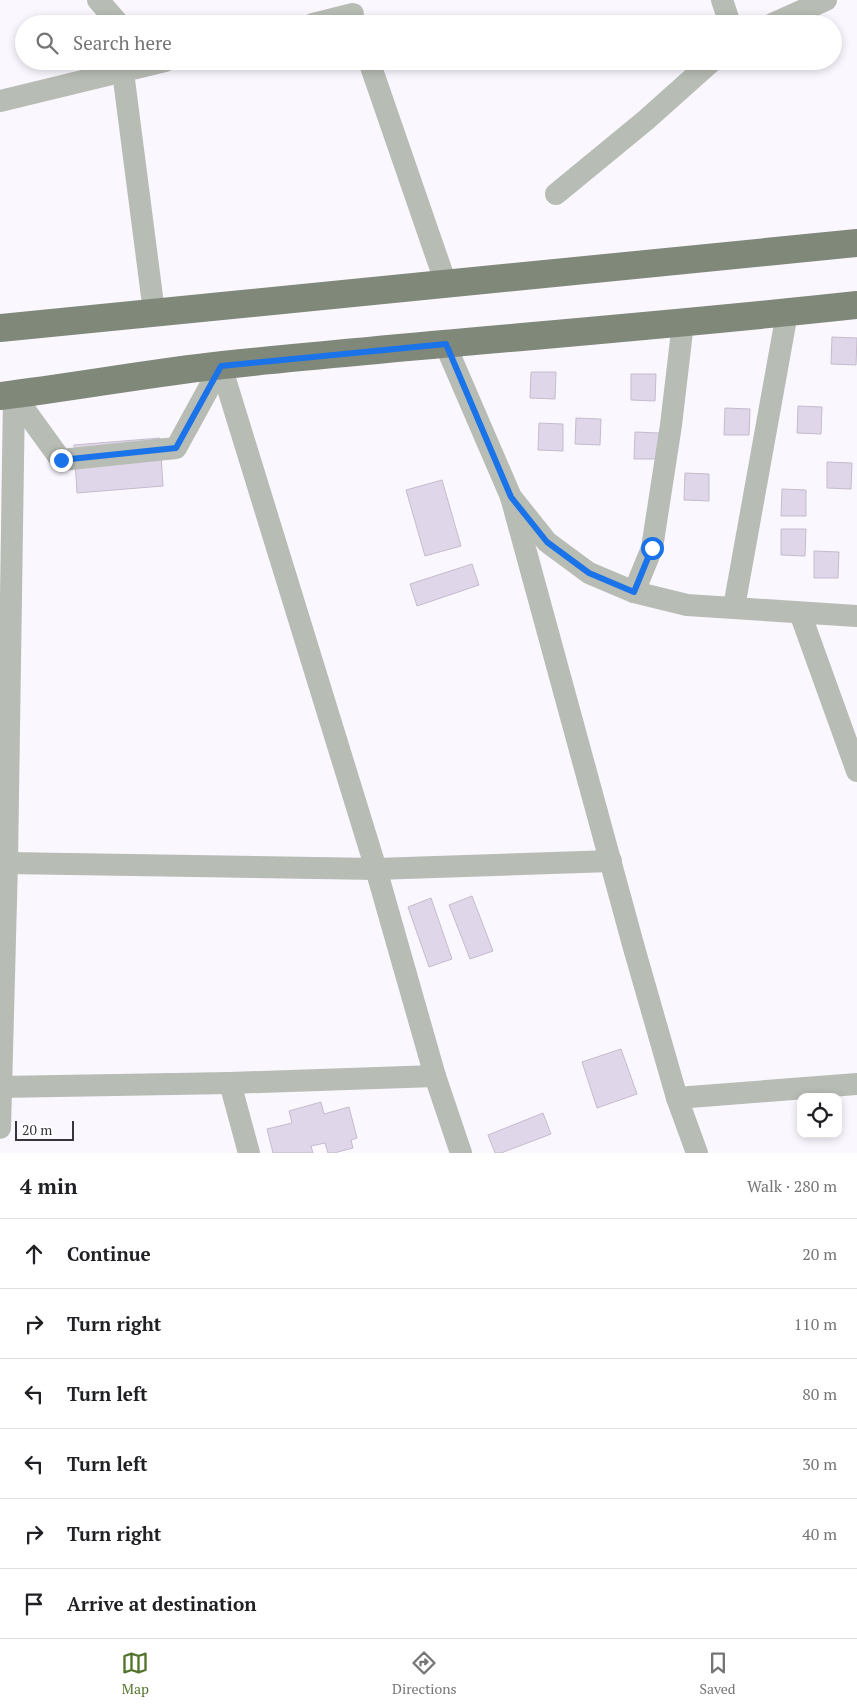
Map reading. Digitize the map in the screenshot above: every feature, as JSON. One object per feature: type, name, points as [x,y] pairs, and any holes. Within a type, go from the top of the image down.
[{"type":"main road","points":[[0,328],[857,243]]},
{"type":"main road","points":[[7,395],[221,366],[446,344],[683,324],[857,305]]},
{"type":"street","points":[[98,0],[110,15]]},
{"type":"street","points":[[722,0],[727,15]]},
{"type":"street","points":[[792,15],[826,0]]},
{"type":"street","points":[[0,101],[130,70]]},
{"type":"street","points":[[372,70],[446,284]]},
{"type":"street","points":[[556,194],[646,120],[702,70]]},
{"type":"street","points":[[123,72],[154,312]]},
{"type":"street","points":[[734,607],[787,313]]},
{"type":"street","points":[[634,592],[652,548],[671,425],[683,324]]},
{"type":"street","points":[[446,344],[511,497],[634,948],[677,1098],[697,1153]]},
{"type":"street","points":[[7,395],[61,460],[176,448],[221,366]]},
{"type":"street","points":[[221,366],[376,869],[435,1076],[461,1153]]},
{"type":"street","points":[[0,1128],[7,863],[7,395]]},
{"type":"street","points":[[511,497],[547,542],[589,573],[634,592],[687,605],[857,616]]},
{"type":"street","points":[[800,613],[857,771]]},
{"type":"street","points":[[7,863],[376,869],[611,861]]},
{"type":"street","points":[[1,1087],[230,1083],[435,1076]]},
{"type":"street","points":[[230,1083],[250,1153]]},
{"type":"street","points":[[677,1098],[857,1084]]},
{"type":"building","points":[[832,337],[857,338],[856,365],[831,364]]},
{"type":"building","points":[[531,372],[556,372],[555,399],[530,398]]},
{"type":"building","points":[[631,374],[656,374],[655,401],[631,400]]},
{"type":"building","points":[[798,406],[822,407],[821,434],[797,433]]},
{"type":"building","points":[[725,408],[750,409],[749,435],[724,435]]},
{"type":"building","points":[[576,418],[601,419],[600,445],[575,444]]},
{"type":"building","points":[[539,423],[563,424],[563,451],[538,450]]},
{"type":"building","points":[[635,432],[659,433],[659,459],[634,459]]},
{"type":"building","points":[[160,438],[163,486],[77,493],[74,445]]},
{"type":"building","points":[[827,462],[852,463],[851,489],[827,488]]},
{"type":"building","points":[[685,473],[709,474],[709,501],[684,500]]},
{"type":"building","points":[[442,480],[461,546],[425,556],[406,490]]},
{"type":"building","points":[[782,489],[806,490],[806,516],[781,516]]},
{"type":"building","points":[[781,529],[806,529],[805,556],[781,555]]},
{"type":"building","points":[[814,551],[839,552],[838,578],[814,578]]},
{"type":"building","points":[[472,564],[479,585],[417,606],[410,584]]},
{"type":"building","points":[[472,896],[493,951],[470,959],[449,905]]},
{"type":"building","points":[[431,898],[452,959],[429,967],[408,907]]},
{"type":"building","points":[[621,1049],[637,1094],[597,1108],[582,1062]]},
{"type":"building","points":[[321,1102],[324,1114],[349,1107],[357,1138],[351,1140],[353,1148],[328,1153],[325,1143],[311,1146],[313,1153],[273,1153],[267,1129],[292,1123],[289,1111]]},
{"type":"building","points":[[543,1113],[551,1134],[501,1153],[495,1153],[488,1135]]},
{"type":"route","points":[[61,460],[176,448],[221,366],[446,344],[511,497],[547,542],[589,573],[634,592],[652,548]]}]
